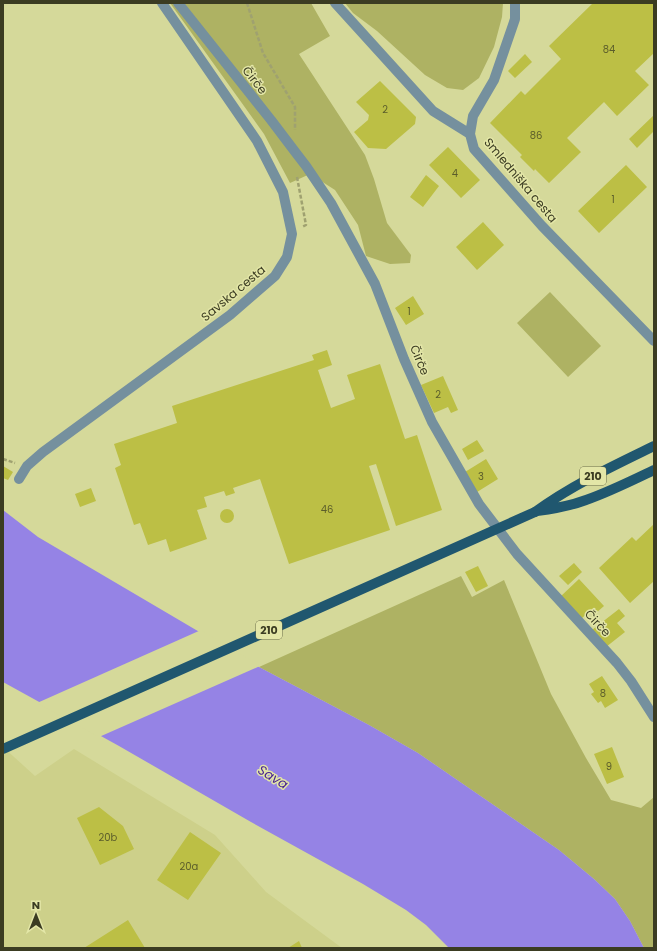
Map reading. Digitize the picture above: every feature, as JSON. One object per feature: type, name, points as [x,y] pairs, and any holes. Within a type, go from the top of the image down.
[{"type":"main road","name":"210","points":[[3,749],[535,512],[574,486],[654,446]]},
{"type":"main road","name":"210","points":[[535,512],[560,508],[585,500],[654,470]]},
{"type":"street","name":"Savska cesta","points":[[19,479],[27,466],[43,452],[230,315],[275,276],[287,257],[292,234],[283,192],[257,141],[162,3]]},
{"type":"street","name":"Čirče","points":[[178,3],[271,120],[306,166],[331,203],[375,284],[404,358],[432,422],[479,504],[517,554],[617,663],[631,681],[654,717]]},
{"type":"street","points":[[335,3],[433,111],[470,134]]},
{"type":"street","name":"Smledniška cesta","points":[[515,3],[515,19],[494,80],[473,116],[470,134],[474,149],[542,226],[654,341]]},
{"type":"shaded area","points":[[170,3],[311,3],[330,36],[299,54],[365,155],[387,223],[411,255],[410,263],[390,264],[366,256],[358,225],[335,190],[310,174],[290,183],[264,134]]},
{"type":"shaded area","points":[[345,3],[503,3],[502,17],[494,47],[479,78],[463,90],[447,88],[425,75],[377,31],[353,13]]},
{"type":"shaded area","points":[[550,292],[601,346],[568,377],[517,323]]},
{"type":"shaded area","points":[[461,576],[472,597],[504,580],[551,694],[611,800],[641,808],[654,797],[654,948],[644,948],[630,921],[615,899],[594,879],[559,850],[418,753],[369,725],[259,667]]},
{"type":"shaded area","points":[[3,747],[35,776],[74,749],[215,835],[266,892],[342,948],[3,948]]},
{"type":"water","name":"Sava","points":[[3,510],[38,537],[259,667],[369,725],[418,753],[559,850],[594,879],[615,899],[630,921],[644,948],[449,948],[426,925],[406,910],[363,884],[3,682]]},
{"type":"pier","points":[[201,630],[260,666],[99,737],[37,703]]},
{"type":"building","points":[[593,3],[654,3],[654,53],[635,71],[649,85],[617,116],[604,102],[567,138],[581,152],[549,183],[520,157],[522,155],[490,123],[521,91],[525,95],[561,59],[549,46]]},
{"type":"building","points":[[525,54],[532,62],[515,78],[508,71]]},
{"type":"building","points":[[380,81],[416,117],[415,124],[386,149],[368,148],[354,132],[368,120],[369,115],[356,102]]},
{"type":"building","points":[[654,115],[654,131],[637,148],[629,139]]},
{"type":"building","points":[[448,147],[480,180],[461,198],[429,165]]},
{"type":"building","points":[[626,165],[647,187],[599,233],[578,211]]},
{"type":"building","points":[[426,175],[439,186],[423,207],[410,197]]},
{"type":"building","points":[[483,222],[504,245],[477,270],[456,247]]},
{"type":"building","points":[[413,296],[424,314],[406,325],[395,308]]},
{"type":"building","points":[[327,350],[332,365],[318,370],[331,408],[355,399],[347,375],[380,364],[405,439],[417,435],[442,510],[396,526],[376,464],[369,466],[390,530],[289,564],[260,479],[233,488],[235,493],[226,496],[224,491],[204,497],[207,507],[197,510],[207,539],[170,552],[166,539],[148,545],[140,523],[134,525],[115,468],[121,465],[114,444],[177,423],[172,406],[314,360],[312,355]]},
{"type":"building","points":[[443,376],[458,410],[451,413],[448,407],[434,413],[421,385]]},
{"type":"building","points":[[477,440],[484,451],[468,460],[462,449]]},
{"type":"building","points":[[486,459],[498,479],[477,492],[465,472]]},
{"type":"building","points":[[3,466],[13,472],[8,480],[3,478]]},
{"type":"building","points":[[91,488],[96,501],[80,507],[75,494]]},
{"type":"building","points":[[227,509],[232,511],[234,516],[232,521],[227,523],[222,521],[220,516],[222,511]]},
{"type":"building","points":[[654,524],[654,581],[630,603],[599,568],[632,537],[636,541]]},
{"type":"building","points":[[574,563],[582,572],[568,585],[559,576]]},
{"type":"building","points":[[478,566],[488,586],[476,592],[465,572]]},
{"type":"building","points":[[579,579],[604,606],[596,613],[592,609],[581,619],[560,597]]},
{"type":"building","points":[[619,609],[625,616],[617,623],[625,632],[606,647],[592,630]]},
{"type":"building","points":[[602,676],[618,700],[605,708],[601,701],[598,703],[591,694],[594,692],[589,684]]},
{"type":"building","points":[[612,747],[624,777],[607,784],[594,754]]},
{"type":"building","points":[[99,807],[123,826],[134,849],[100,865],[77,818]]},
{"type":"building","points":[[190,832],[221,853],[188,900],[157,880]]},
{"type":"building","points":[[128,920],[145,948],[84,948]]},
{"type":"building","points":[[299,941],[302,948],[288,948]]}]
